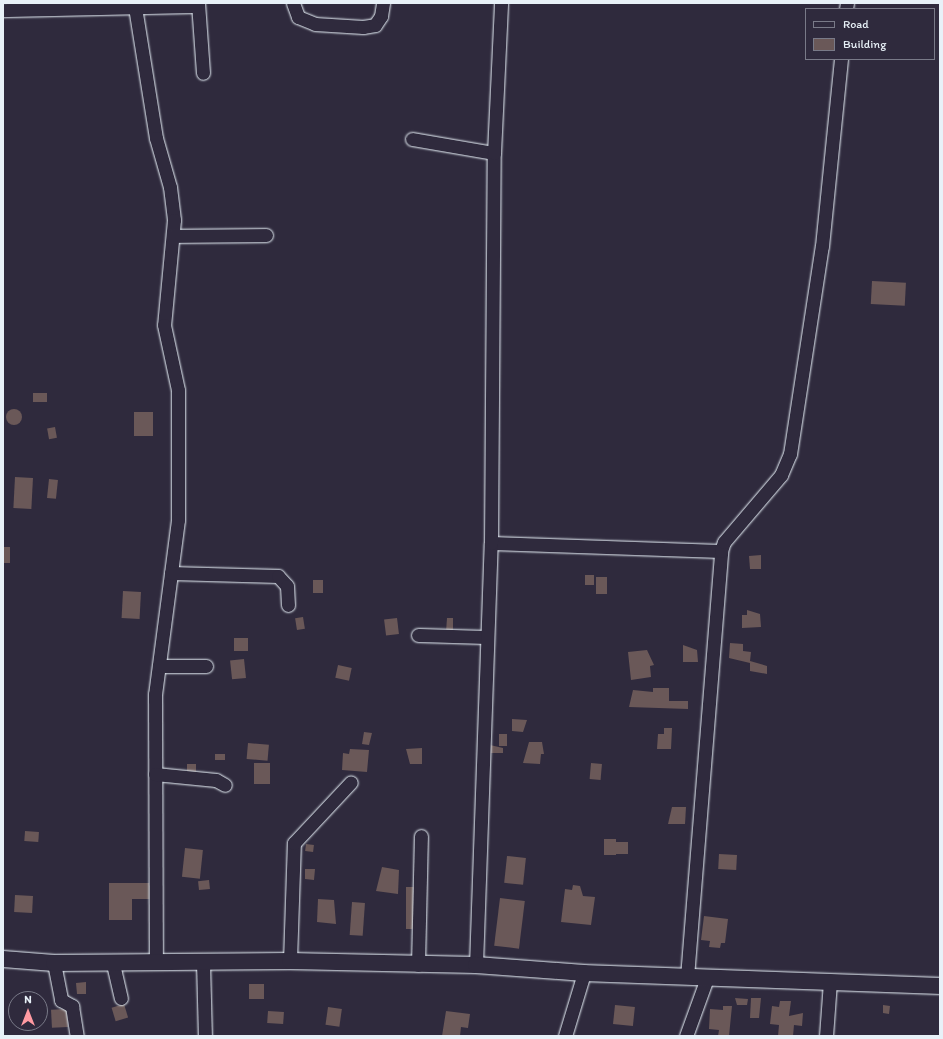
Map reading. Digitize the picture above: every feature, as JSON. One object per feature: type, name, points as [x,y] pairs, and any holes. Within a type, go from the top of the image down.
[{"type":"street","points":[[293,3],[298,17],[314,24],[364,27],[375,25],[381,16],[383,3]]},
{"type":"street","points":[[476,965],[491,543],[494,153],[501,3]]},
{"type":"street","points":[[3,10],[103,5],[135,7],[198,4],[203,73]]},
{"type":"street","points":[[135,7],[156,138],[173,202],[174,236],[164,326],[178,390],[178,520],[155,694],[156,962]]},
{"type":"street","points":[[687,977],[721,551],[724,542],[781,475],[790,454],[822,246],[841,60]]},
{"type":"street","points":[[412,139],[494,153]]},
{"type":"street","points":[[174,236],[266,235]]},
{"type":"street","points":[[491,543],[721,551]]},
{"type":"street","points":[[171,573],[278,576],[287,586],[288,605]]},
{"type":"street","points":[[418,635],[487,637]]},
{"type":"street","points":[[159,666],[206,666]]},
{"type":"street","points":[[155,774],[216,780],[225,784]]},
{"type":"street","points":[[290,961],[294,843],[351,782]]},
{"type":"street","points":[[418,965],[421,836]]},
{"type":"street","points":[[3,960],[112,964],[156,962],[290,961],[418,965],[476,965],[584,973],[940,986]]},
{"type":"street","points":[[203,962],[205,1036]]},
{"type":"street","points":[[54,963],[61,1000],[72,1006],[77,1036]]},
{"type":"street","points":[[112,964],[121,998]]},
{"type":"street","points":[[564,1036],[584,973]]},
{"type":"street","points":[[686,1036],[707,978]]},
{"type":"street","points":[[826,1036],[830,982]]},
{"type":"building","points":[[872,281],[906,283],[905,306],[871,304]]},
{"type":"building","points":[[33,393],[47,393],[47,402],[33,402]]},
{"type":"building","points":[[11,409],[17,409],[22,414],[20,423],[17,425],[11,425],[6,420],[6,414]]},
{"type":"building","points":[[134,412],[153,412],[153,436],[134,436]]},
{"type":"building","points":[[55,427],[57,438],[49,439],[47,428]]},
{"type":"building","points":[[15,477],[33,478],[31,509],[13,508]]},
{"type":"building","points":[[49,479],[58,480],[56,499],[47,498]]},
{"type":"building","points":[[3,547],[10,547],[10,563],[3,563]]},
{"type":"building","points":[[761,555],[761,569],[750,569],[749,556]]},
{"type":"building","points":[[585,575],[594,575],[594,585],[585,585]]},
{"type":"building","points":[[596,577],[607,577],[607,594],[596,594]]},
{"type":"building","points":[[313,580],[323,580],[323,593],[313,593]]},
{"type":"building","points":[[123,591],[141,592],[140,619],[122,618]]},
{"type":"building","points":[[747,610],[760,614],[761,627],[742,628],[742,615],[747,615]]},
{"type":"building","points":[[303,617],[305,629],[297,630],[295,618]]},
{"type":"building","points":[[397,618],[399,634],[386,635],[384,620]]},
{"type":"building","points":[[447,618],[453,618],[453,632],[446,632]]},
{"type":"building","points":[[234,638],[248,638],[248,651],[234,651]]},
{"type":"building","points":[[730,643],[743,644],[743,651],[751,652],[750,661],[767,666],[767,674],[750,671],[750,663],[729,658]]},
{"type":"building","points":[[683,645],[697,650],[698,662],[683,662]]},
{"type":"building","points":[[647,650],[654,665],[650,666],[651,677],[631,680],[628,652]]},
{"type":"building","points":[[244,659],[246,678],[232,679],[230,660]]},
{"type":"building","points":[[338,665],[352,668],[349,681],[335,678]]},
{"type":"building","points":[[653,688],[669,688],[669,701],[688,701],[688,709],[629,707],[633,690],[653,692]]},
{"type":"building","points":[[512,719],[527,720],[523,732],[512,731]]},
{"type":"building","points":[[664,728],[672,728],[671,749],[657,749],[658,734],[664,734]]},
{"type":"building","points":[[364,732],[372,733],[369,745],[362,744]]},
{"type":"building","points":[[499,734],[507,734],[507,746],[499,746]]},
{"type":"building","points":[[529,742],[542,742],[544,754],[541,754],[540,764],[523,763]]},
{"type":"building","points":[[248,743],[269,745],[268,761],[247,759]]},
{"type":"building","points":[[490,745],[503,748],[503,753],[490,753]]},
{"type":"building","points":[[422,748],[422,764],[410,764],[406,749]]},
{"type":"building","points":[[350,749],[369,750],[367,772],[342,770],[343,753],[349,754]]},
{"type":"building","points":[[215,754],[225,754],[225,760],[215,760]]},
{"type":"building","points":[[254,763],[270,763],[270,784],[254,784]]},
{"type":"building","points":[[591,763],[602,764],[601,780],[590,779]]},
{"type":"building","points":[[187,764],[196,764],[196,772],[187,772]]},
{"type":"building","points":[[672,807],[686,807],[685,824],[668,824]]},
{"type":"building","points":[[25,831],[39,832],[38,842],[24,841]]},
{"type":"building","points":[[604,839],[616,839],[616,855],[604,855]]},
{"type":"building","points":[[616,842],[628,842],[628,854],[616,854]]},
{"type":"building","points":[[306,844],[314,845],[313,852],[305,851]]},
{"type":"building","points":[[185,848],[203,850],[200,879],[182,877]]},
{"type":"building","points":[[719,854],[737,855],[736,870],[718,869]]},
{"type":"building","points":[[507,856],[526,858],[523,885],[504,883]]},
{"type":"building","points":[[382,867],[399,870],[398,894],[376,891]]},
{"type":"building","points":[[305,869],[315,869],[314,880],[305,879]]},
{"type":"building","points":[[209,880],[210,889],[199,890],[198,881]]},
{"type":"building","points":[[109,883],[151,883],[151,899],[132,899],[132,920],[109,920]]},
{"type":"building","points":[[573,885],[580,886],[583,896],[595,897],[591,925],[561,922],[565,889],[572,890]]},
{"type":"building","points":[[406,887],[416,887],[416,929],[406,929]]},
{"type":"building","points":[[15,895],[33,896],[32,913],[14,912]]},
{"type":"building","points":[[500,898],[525,901],[519,949],[494,946]]},
{"type":"building","points":[[318,899],[334,900],[336,924],[317,922]]},
{"type":"building","points":[[352,902],[365,903],[363,936],[350,935]]},
{"type":"building","points":[[704,916],[728,919],[725,943],[721,943],[720,948],[709,947],[710,941],[701,940]]},
{"type":"building","points":[[86,982],[86,994],[77,994],[76,983]]},
{"type":"building","points":[[249,984],[264,984],[264,999],[249,999]]},
{"type":"building","points":[[735,998],[748,999],[747,1005],[737,1005]]},
{"type":"building","points":[[751,998],[761,998],[759,1018],[750,1018]]},
{"type":"building","points":[[780,1001],[791,1001],[789,1016],[803,1013],[802,1026],[794,1025],[793,1036],[778,1036],[779,1025],[770,1024],[772,1006],[779,1007]]},
{"type":"building","points":[[124,1004],[128,1017],[116,1021],[112,1008]]},
{"type":"building","points":[[615,1005],[635,1007],[633,1026],[613,1024]]},
{"type":"building","points":[[883,1005],[890,1006],[889,1014],[883,1013]]},
{"type":"building","points":[[723,1006],[732,1006],[729,1036],[718,1036],[719,1030],[709,1029],[710,1009],[723,1010]]},
{"type":"building","points":[[328,1007],[342,1009],[339,1027],[325,1025]]},
{"type":"building","points":[[67,1009],[68,1027],[52,1028],[51,1010]]},
{"type":"building","points":[[268,1011],[284,1012],[283,1024],[267,1023]]},
{"type":"building","points":[[446,1011],[470,1014],[468,1028],[461,1027],[460,1036],[442,1036]]}]
